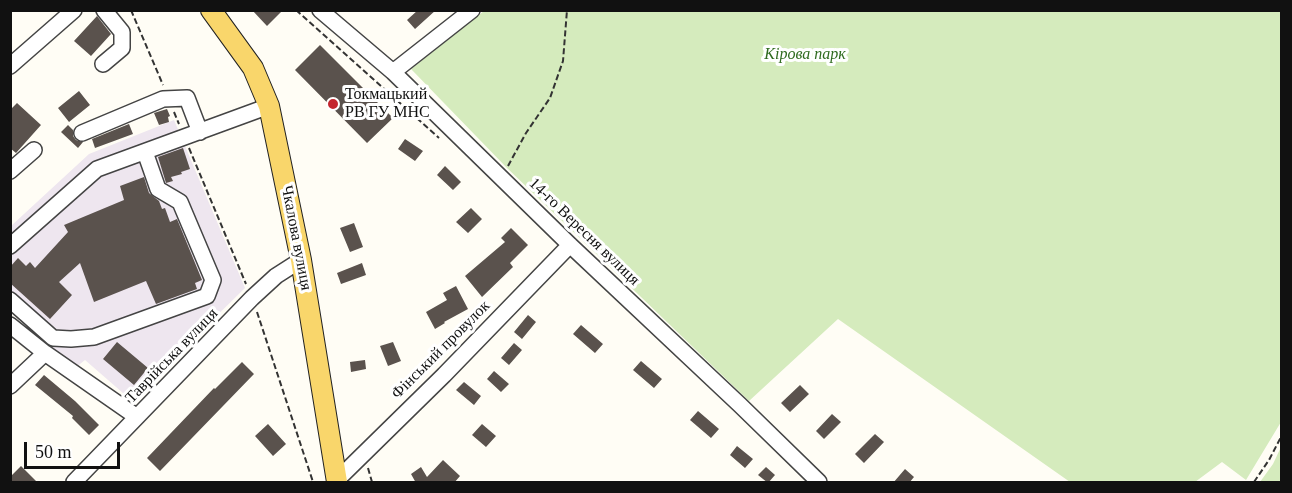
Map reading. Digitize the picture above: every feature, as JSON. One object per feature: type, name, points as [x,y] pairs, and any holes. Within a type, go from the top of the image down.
[{"type":"main road","name":"Чкалова вулиця","points":[[211,10],[253,68],[269,106],[301,260],[337,481]]},
{"type":"street","points":[[10,66],[74,10]]},
{"type":"street","points":[[103,64],[122,48],[122,32],[104,10]]},
{"type":"street","name":"14-го Вересня вулиця","points":[[320,10],[393,72],[819,483]]},
{"type":"street","points":[[393,72],[472,10]]},
{"type":"street","points":[[82,133],[163,99],[187,98],[192,134]]},
{"type":"street","points":[[10,246],[97,169],[269,106]]},
{"type":"street","points":[[10,171],[34,150]]},
{"type":"street","points":[[10,300],[53,338],[71,339],[94,337],[207,296],[213,280],[180,202],[158,189],[145,152]]},
{"type":"street","name":"Фінський провулок","points":[[337,481],[444,375],[570,244]]},
{"type":"street","name":"Таврійська вулиця","points":[[74,483],[252,298],[276,276],[301,260]]},
{"type":"street","points":[[10,325],[45,353],[137,417]]},
{"type":"street","points":[[10,386],[45,353]]},
{"type":"path","points":[[131,10],[168,99],[192,134],[252,298],[313,483]]},
{"type":"path","points":[[503,179],[526,133],[550,98],[563,61],[567,10]]},
{"type":"path","points":[[1254,483],[1281,435]]},
{"type":"shaded area","points":[[174,120],[245,288],[131,400],[85,360],[75,368],[11,311],[11,226],[89,154]]},
{"type":"green space","name":"Кірова парк","points":[[484,11],[1281,11],[1281,422],[1246,480],[1222,462],[1195,482],[1070,482],[838,319],[749,401],[507,168],[411,69]]},
{"type":"green space","points":[[1281,447],[1281,482],[1260,482],[1273,464]]},
{"type":"building","points":[[252,10],[283,10],[267,26]]},
{"type":"building","points":[[418,10],[436,10],[415,29],[407,20]]},
{"type":"building","points":[[97,16],[111,34],[91,56],[74,41]]},
{"type":"building","points":[[320,45],[393,118],[367,143],[295,70]]},
{"type":"building","points":[[79,91],[90,105],[69,122],[58,108]]},
{"type":"building","points":[[17,103],[41,125],[16,153],[10,148],[10,110]]},
{"type":"building","points":[[167,109],[170,116],[168,117],[169,122],[159,125],[154,113]]},
{"type":"building","points":[[129,124],[133,134],[95,148],[92,139]]},
{"type":"building","points":[[68,125],[73,130],[76,140],[83,142],[78,148],[61,132]]},
{"type":"building","points":[[405,139],[423,151],[415,161],[398,149]]},
{"type":"building","points":[[183,148],[190,169],[171,177],[173,181],[166,183],[158,157]]},
{"type":"building","points":[[445,166],[461,182],[453,190],[437,175]]},
{"type":"building","points":[[144,177],[149,193],[159,201],[162,209],[165,208],[170,222],[177,219],[202,280],[195,283],[197,289],[156,304],[146,281],[94,302],[80,263],[59,282],[72,295],[50,319],[10,283],[10,267],[18,258],[26,266],[30,262],[35,268],[68,232],[64,225],[124,200],[120,186]]},
{"type":"building","points":[[471,208],[482,219],[468,233],[456,222]]},
{"type":"building","points":[[354,223],[363,247],[350,252],[340,228]]},
{"type":"building","points":[[511,228],[528,245],[510,263],[513,267],[482,297],[465,276],[505,242],[501,238]]},
{"type":"building","points":[[362,263],[366,275],[341,284],[337,273]]},
{"type":"building","points":[[456,286],[468,309],[435,329],[426,312],[447,300],[443,293]]},
{"type":"building","points":[[528,315],[536,322],[522,339],[514,332]]},
{"type":"building","points":[[581,325],[603,344],[595,353],[573,334]]},
{"type":"building","points":[[117,342],[148,368],[134,385],[103,359]]},
{"type":"building","points":[[393,342],[401,361],[388,366],[380,346]]},
{"type":"building","points":[[514,343],[522,350],[509,365],[501,358]]},
{"type":"building","points":[[365,360],[366,369],[351,372],[350,362]]},
{"type":"building","points":[[641,361],[662,379],[654,388],[633,370]]},
{"type":"building","points":[[242,362],[254,374],[160,471],[147,458]]},
{"type":"building","points":[[494,371],[509,384],[501,392],[487,379]]},
{"type":"building","points":[[44,375],[99,425],[89,435],[72,418],[73,416],[35,385]]},
{"type":"building","points":[[464,382],[481,396],[474,405],[456,390]]},
{"type":"building","points":[[800,385],[809,394],[790,412],[781,403]]},
{"type":"building","points":[[698,411],[719,429],[711,438],[690,420]]},
{"type":"building","points":[[832,414],[841,422],[824,439],[816,431]]},
{"type":"building","points":[[268,424],[286,444],[273,456],[255,436]]},
{"type":"building","points":[[482,424],[496,436],[486,447],[472,435]]},
{"type":"building","points":[[875,434],[884,442],[864,463],[855,454]]},
{"type":"building","points":[[737,446],[753,459],[745,468],[730,455]]},
{"type":"building","points":[[443,460],[460,476],[454,483],[416,483],[411,474],[421,467],[427,477]]},
{"type":"building","points":[[21,466],[38,483],[10,483],[10,477]]},
{"type":"building","points":[[766,467],[775,475],[768,483],[758,475]]},
{"type":"building","points":[[905,469],[914,477],[909,483],[893,483]]},
{"type":"place","name":"Токмацький РВ ГУ МНС","points":[[333,104]]}]
